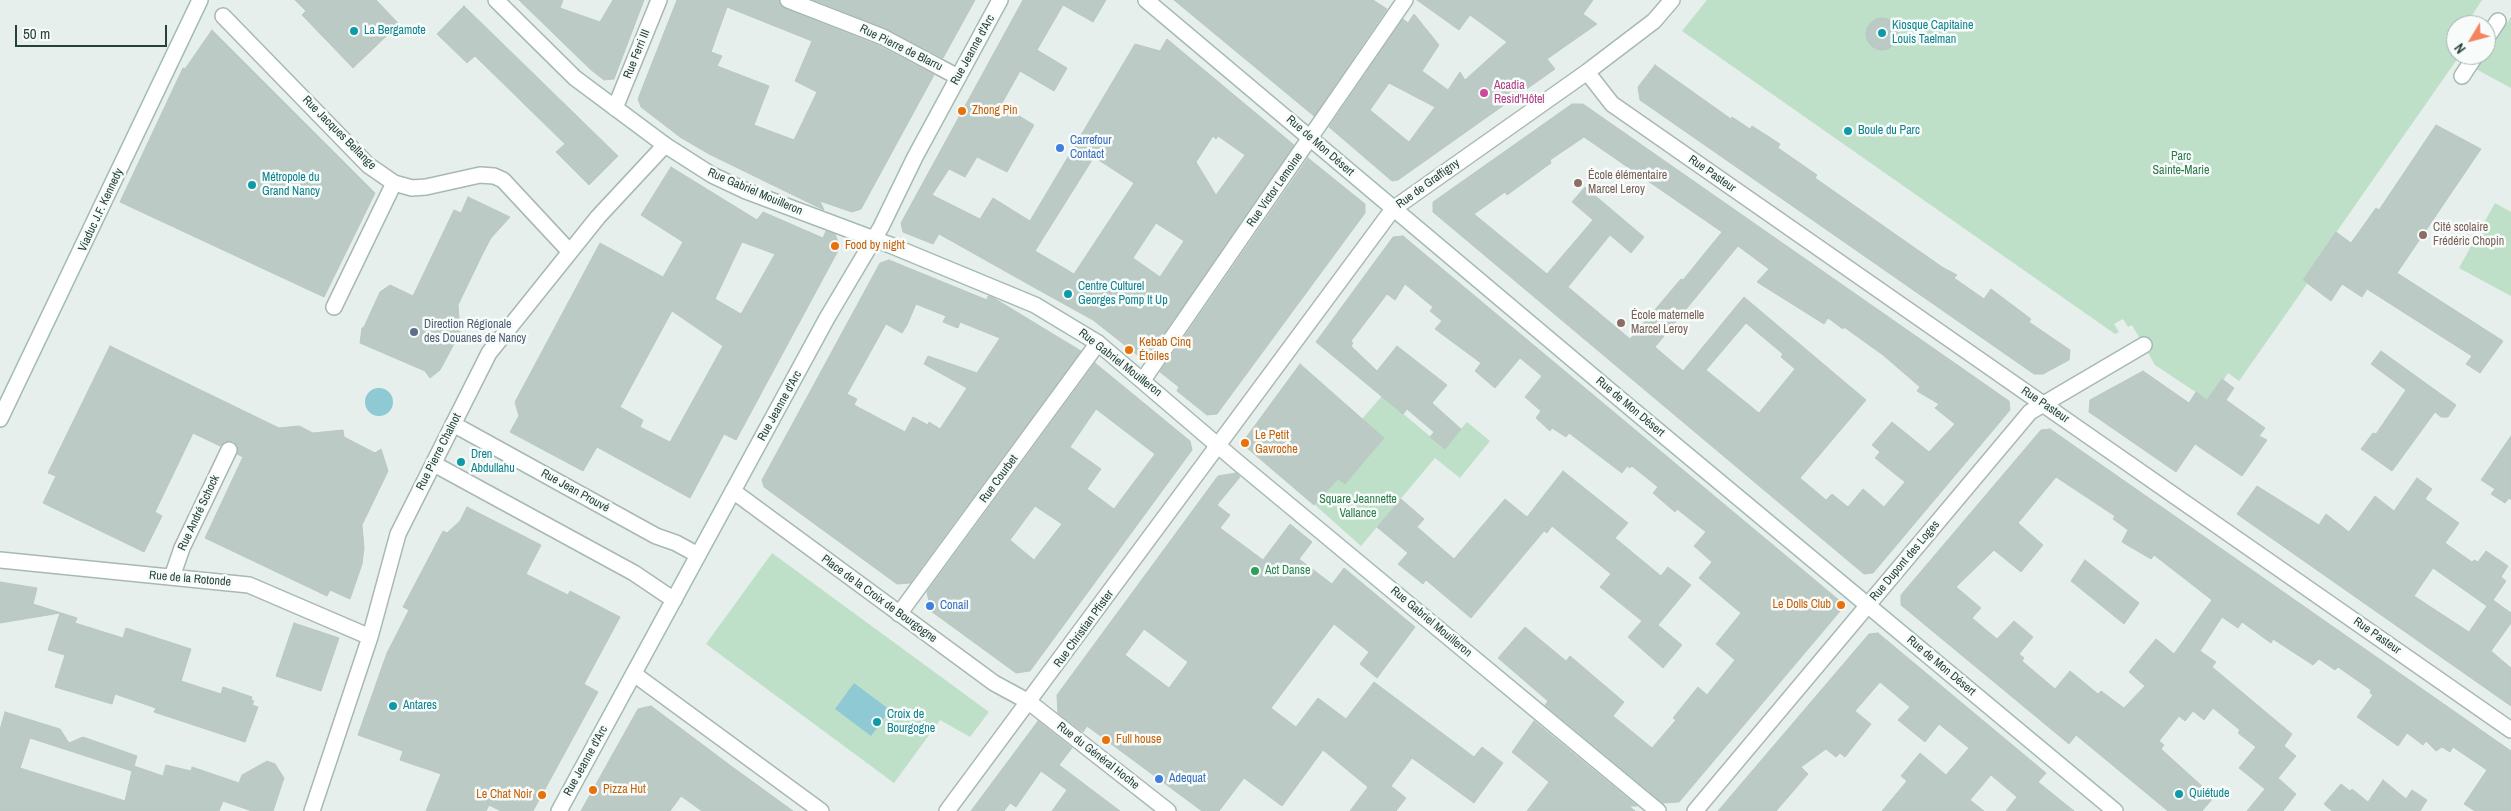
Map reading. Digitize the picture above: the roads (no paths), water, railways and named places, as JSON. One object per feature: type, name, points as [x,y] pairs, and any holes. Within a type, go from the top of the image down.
[{"type":"street","name":"Viaduc J.F. Kennedy","points":[[0,419],[200,0]]},
{"type":"street","name":"Rue Gabriel Mouilleron","points":[[496,0],[575,78],[665,145],[712,175],[746,191],[874,239],[1035,305],[1098,343],[1658,811]]},
{"type":"street","name":"Rue Ferri III","points":[[615,108],[659,0]]},
{"type":"street","name":"Rue Pierre de Blarru","points":[[788,0],[883,37],[958,77]]},
{"type":"street","name":"Rue Jeanne d'Arc","points":[[559,811],[827,318],[874,239],[1000,0]]},
{"type":"street","name":"Rue de Mon Désert","points":[[1146,0],[1393,209],[2115,811]]},
{"type":"street","name":"Rue Victor Lemoine","points":[[1143,380],[1405,0]]},
{"type":"street","name":"Rue de Graffigny","points":[[1218,444],[1393,209],[1587,72],[1654,22],[1672,0]]},
{"type":"street","name":"Rue Jacques Bellange","points":[[223,16],[368,165],[394,183],[412,188],[426,187],[480,175],[494,176],[503,180],[570,252]]},
{"type":"street","points":[[2462,76],[2469,65]]},
{"type":"street","name":"Rue Pasteur","points":[[1587,72],[1612,104],[2511,730]]},
{"type":"street","name":"Rue Pierre Chalnot","points":[[312,811],[370,637],[398,534],[489,353],[598,218],[665,145]]},
{"type":"street","points":[[334,307],[394,183]]},
{"type":"street","name":"Rue Courbet","points":[[899,614],[1098,343]]},
{"type":"street","name":"Rue Dupont des Loges","points":[[1695,811],[2030,412],[2144,345]]},
{"type":"street","name":"Rue Jean Prouvé","points":[[453,424],[656,536],[676,543],[698,556]]},
{"type":"street","name":"Rue Christian Pfister","points":[[948,811],[1218,444]]},
{"type":"street","name":"Rue André Schock","points":[[172,577],[182,548],[229,450]]},
{"type":"street","points":[[434,464],[634,573],[674,600]]},
{"type":"street","name":"Place de la Croix de Bourgogne","points":[[733,490],[899,614],[994,682],[1029,702]]},
{"type":"street","name":"Rue de la Rotonde","points":[[0,560],[249,584],[370,637]]},
{"type":"street","points":[[634,674],[821,811]]},
{"type":"street","name":"Rue du Général Hoche","points":[[1029,702],[1168,811]]},
{"type":"water","points":[[379,388],[389,392],[393,402],[389,412],[379,416],[369,412],[365,402],[369,392]]},
{"type":"water","points":[[854,683],[890,710],[871,736],[835,709]]},
{"type":"place","name":"La Bergamote","points":[[354,31]]},
{"type":"place","name":"Kiosque Capitaine Louis Taelman","points":[[1882,33]]},
{"type":"place","name":"Acadia Resid'Hôtel","points":[[1484,93]]},
{"type":"place","name":"Zhong Pin","points":[[962,111]]},
{"type":"place","name":"Boule du Parc","points":[[1848,131]]},
{"type":"place","name":"Carrefour Contact","points":[[1060,148]]},
{"type":"place","name":"École élémentaire Marcel Leroy","points":[[1578,183]]},
{"type":"place","name":"Métropole du Grand Nancy","points":[[252,185]]},
{"type":"place","name":"Cité scolaire Frédéric Chopin","points":[[2423,235]]},
{"type":"place","name":"Food by night","points":[[835,246]]},
{"type":"place","name":"Centre Culturel Georges Pomp It Up","points":[[1068,294]]},
{"type":"place","name":"École maternelle Marcel Leroy","points":[[1621,323]]},
{"type":"place","name":"Direction Régionale des Douanes de Nancy","points":[[414,332]]},
{"type":"place","name":"Kebab Cinq Étoiles","points":[[1129,350]]},
{"type":"place","name":"Le Petit Gavroche","points":[[1245,443]]},
{"type":"place","name":"Dren Abdullahu","points":[[461,462]]},
{"type":"place","name":"Act Danse","points":[[1255,571]]},
{"type":"place","name":"Le Dolls Club","points":[[1841,605]]},
{"type":"place","name":"Conail","points":[[930,606]]},
{"type":"place","name":"Antares","points":[[393,706]]},
{"type":"place","name":"Croix de Bourgogne","points":[[877,722]]},
{"type":"place","name":"Full house","points":[[1106,740]]},
{"type":"place","name":"Adequat","points":[[1159,779]]},
{"type":"place","name":"Pizza Hut","points":[[593,790]]},
{"type":"place","name":"Quiétude","points":[[2179,794]]},
{"type":"place","name":"Le Chat Noir","points":[[542,795]]},
{"type":"park label","name":"Parc Sainte-Marie","points":[[2181,164]]},
{"type":"park label","name":"Square Jeannette Vallance","points":[[1358,507]]}]
